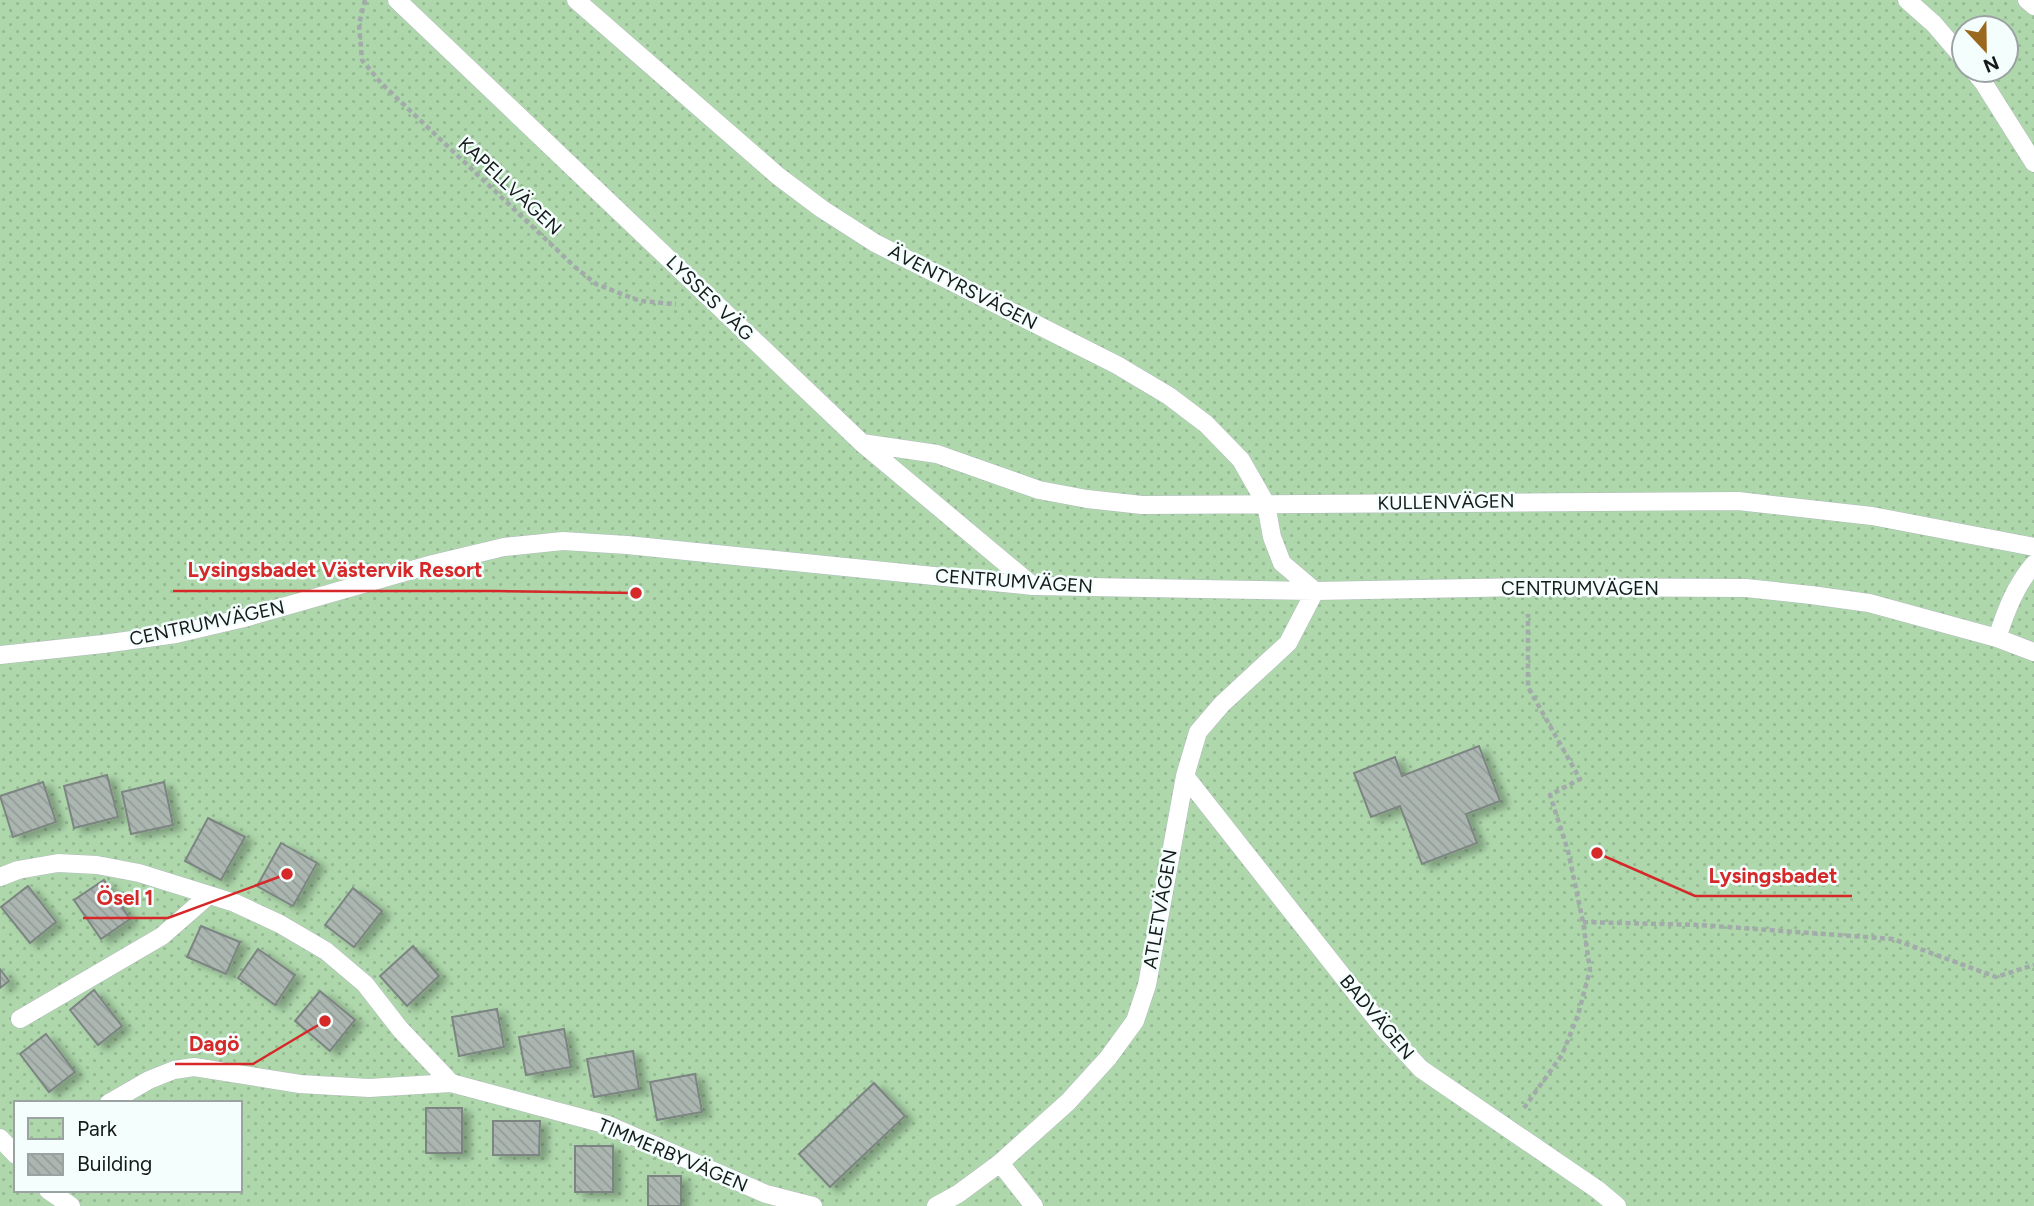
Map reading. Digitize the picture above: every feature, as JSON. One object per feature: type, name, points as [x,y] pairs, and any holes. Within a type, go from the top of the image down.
[{"type":"lane","name":"LYSSES VÄG","points":[[397,0],[862,443],[1032,586]]},
{"type":"lane","name":"ÄVENTYRSVÄGEN","points":[[576,0],[778,176],[822,209],[875,243],[1117,365],[1169,396],[1206,424],[1241,460],[1266,504],[1272,537],[1282,563],[1315,591]]},
{"type":"lane","points":[[1907,0],[1950,43]]},
{"type":"lane","points":[[2027,0],[2034,6]]},
{"type":"lane","points":[[1982,84],[2034,163]]},
{"type":"lane","name":"KULLENVÄGEN","points":[[862,443],[937,454],[1039,490],[1142,505],[1738,501],[1872,516],[2034,547]]},
{"type":"lane","name":"CENTRUMVÄGEN","points":[[0,655],[176,634],[244,618],[433,564],[504,547],[563,541],[628,545],[1032,586],[1315,591],[1529,587],[1745,588],[1869,604],[1997,638],[2034,652]]},
{"type":"lane","points":[[1997,638],[2010,602],[2034,564]]},
{"type":"lane","name":"ATLETVÄGEN","points":[[1000,1163],[1068,1102],[1108,1058],[1135,1021],[1147,985],[1185,776],[1198,732],[1222,704],[1288,643],[1315,591]]},
{"type":"lane","name":"BADVÄGEN","points":[[1185,776],[1385,1030],[1421,1069],[1598,1190],[1617,1206]]},
{"type":"lane","points":[[0,877],[18,870],[58,863],[97,865],[139,873],[235,903],[280,924],[326,951],[365,984],[400,1029],[451,1083]]},
{"type":"lane","points":[[20,1019],[162,936],[209,895]]},
{"type":"lane","name":"TIMMERBYVÄGEN","points":[[112,1101],[149,1080],[174,1070],[194,1067],[300,1084],[369,1088],[451,1083],[608,1125],[766,1194],[813,1206]]},
{"type":"lane","points":[[0,1138],[14,1152]]},
{"type":"lane","points":[[936,1206],[958,1194],[1000,1163],[1034,1206]]},
{"type":"lane","points":[[51,1192],[71,1206]]},
{"type":"path","name":"KAPELLVÄGEN","points":[[365,0],[359,24],[362,60],[381,83],[575,267],[596,284],[640,302],[719,306]]},
{"type":"path","points":[[1509,1129],[1562,1055],[1578,1015],[1590,970],[1569,851],[1550,795],[1580,779],[1528,687],[1529,587]]},
{"type":"path","points":[[1583,922],[1700,925],[1893,939],[1996,977],[2034,965]]},
{"type":"green space","points":[[0,0],[2034,0],[2034,1206],[0,1206]]},
{"type":"building","points":[[1479,746],[1500,801],[1466,814],[1477,843],[1422,864],[1400,806],[1371,817],[1354,773],[1395,757],[1402,776]]},
{"type":"building","points":[[107,775],[118,817],[74,828],[64,786]]},
{"type":"building","points":[[43,782],[56,822],[13,837],[0,796]]},
{"type":"building","points":[[164,782],[173,825],[131,834],[122,792]]},
{"type":"building","points":[[208,818],[245,837],[221,880],[185,861]]},
{"type":"building","points":[[281,843],[317,863],[293,906],[257,886]]},
{"type":"building","points":[[104,880],[130,919],[101,939],[74,900]]},
{"type":"building","points":[[28,886],[56,922],[30,943],[1,907]]},
{"type":"building","points":[[353,888],[382,911],[354,947],[325,925]]},
{"type":"building","points":[[201,926],[240,942],[226,974],[187,957]]},
{"type":"building","points":[[413,946],[439,976],[407,1006],[380,976]]},
{"type":"building","points":[[258,949],[295,975],[275,1005],[238,978]]},
{"type":"building","points":[[0,969],[9,981],[0,988]]},
{"type":"building","points":[[94,990],[122,1026],[98,1045],[70,1010]]},
{"type":"building","points":[[320,991],[355,1020],[330,1051],[295,1021]]},
{"type":"building","points":[[497,1009],[504,1047],[459,1056],[452,1017]]},
{"type":"building","points":[[564,1029],[571,1067],[526,1075],[519,1037]]},
{"type":"building","points":[[46,1034],[75,1072],[49,1092],[20,1054]]},
{"type":"building","points":[[633,1051],[639,1089],[594,1097],[587,1059]]},
{"type":"building","points":[[695,1074],[702,1112],[657,1120],[650,1082]]},
{"type":"building","points":[[874,1083],[905,1116],[830,1187],[799,1154]]},
{"type":"building","points":[[426,1108],[462,1108],[462,1153],[426,1153]]},
{"type":"building","points":[[493,1121],[540,1121],[539,1155],[493,1155]]},
{"type":"building","points":[[575,1146],[613,1146],[613,1192],[575,1192]]},
{"type":"building","points":[[648,1176],[681,1176],[681,1206],[648,1206]]},
{"type":"place","name":"Lysingsbadet Västervik Resort","points":[[636,593]]},
{"type":"place","name":"Lysingsbadet","points":[[1597,853]]},
{"type":"place","name":"Ösel 1","points":[[287,874]]},
{"type":"place","name":"Dagö","points":[[325,1021]]}]
